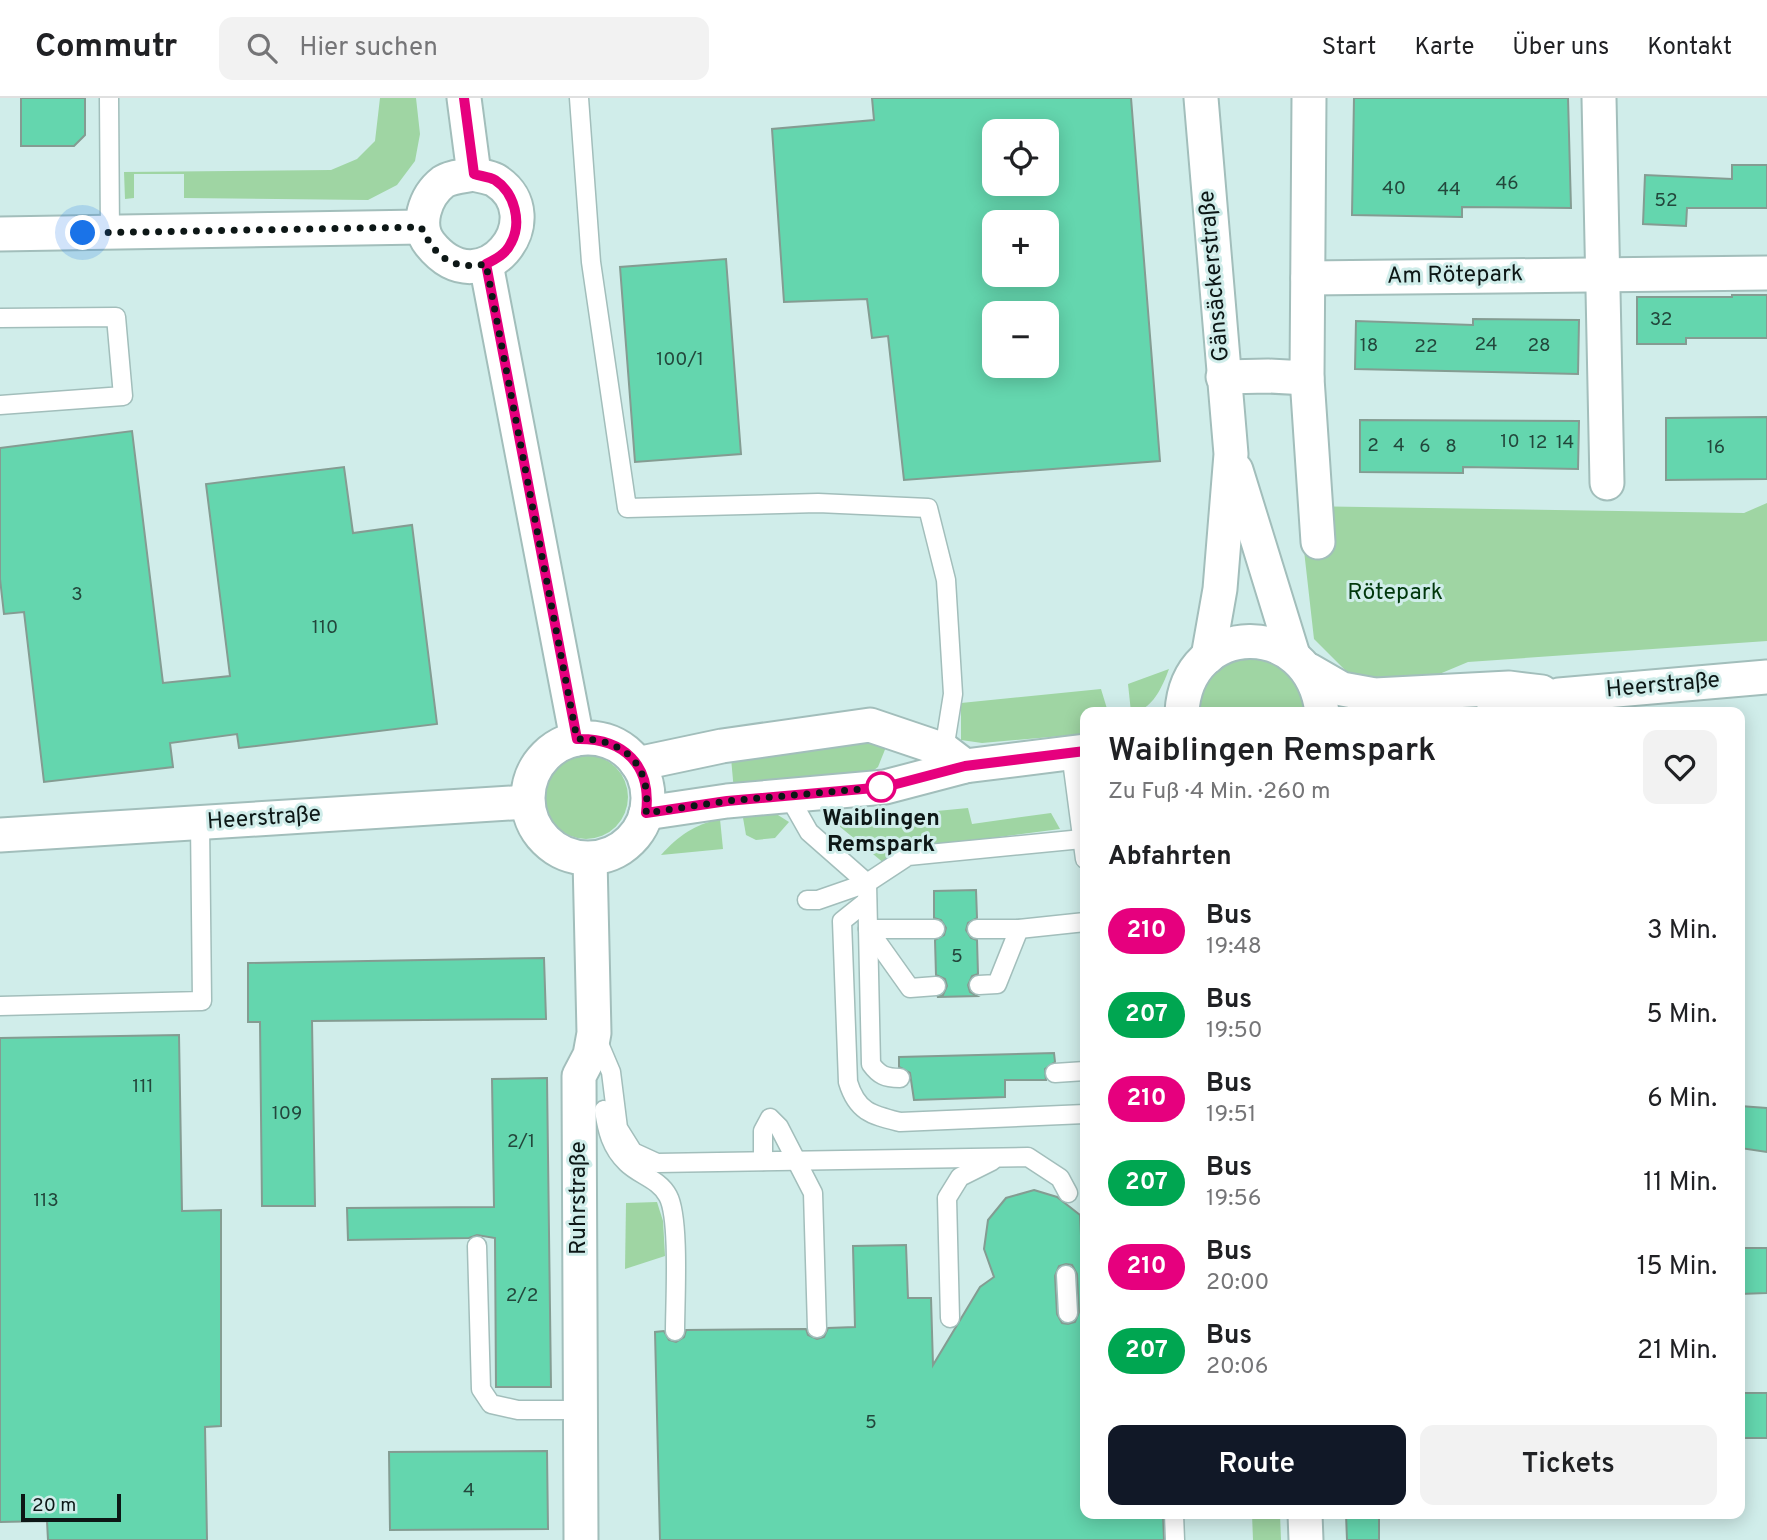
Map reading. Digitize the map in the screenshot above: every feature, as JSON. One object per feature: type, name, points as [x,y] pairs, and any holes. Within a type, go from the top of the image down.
[{"type":"street","points":[[464,98],[474,174]]},
{"type":"street","name":"Gänsäckerstraße","points":[[1201,98],[1231,454],[1220,589],[1208,657]]},
{"type":"street","points":[[1309,98],[1307,378],[1318,542]]},
{"type":"street","points":[[1599,98],[1607,483]]},
{"type":"street","points":[[474,174],[495,180],[512,198],[517,220],[511,243],[501,256],[486,264],[469,267],[452,264],[429,244],[421,227],[429,198],[445,181],[474,174]]},
{"type":"street","points":[[0,234],[421,227]]},
{"type":"street","points":[[486,264],[577,739]]},
{"type":"street","name":"Am Rötepark","points":[[1308,278],[1767,273]]},
{"type":"street","points":[[1223,377],[1307,378]]},
{"type":"street","name":"Gänsäckerstraße","points":[[1231,454],[1301,663],[1319,690],[1321,707]]},
{"type":"street","name":"Heerstraße","points":[[1208,657],[1228,645],[1246,641],[1274,645],[1342,689],[1375,695],[1509,688],[1559,695]]},
{"type":"street","points":[[1177,707],[1192,674],[1208,657]]},
{"type":"street","name":"Heerstraße","points":[[1521,707],[1559,695],[1767,677]]},
{"type":"street","points":[[637,764],[722,746],[870,725],[954,758]]},
{"type":"street","points":[[594,738],[625,751],[637,764],[645,779],[648,796],[646,813],[639,830],[626,845],[609,855],[590,859],[571,856],[547,842],[531,820],[527,802],[535,768],[546,754],[560,744],[594,738]]},
{"type":"street","points":[[646,813],[788,795],[885,787],[954,758],[1078,752]]},
{"type":"street","name":"Heerstraße","points":[[0,835],[527,802]]},
{"type":"street","name":"Ruhrstraße","points":[[582,1540],[579,1076],[592,1044],[590,859]]},
{"type":"street","points":[[1305,1519],[1306,1540]]},
{"type":"lane","points":[[109,98],[110,233]]},
{"type":"lane","points":[[579,98],[591,262],[627,508],[818,503],[928,508],[946,580],[954,758]]},
{"type":"lane","points":[[0,318],[116,317],[123,396],[0,405]]},
{"type":"lane","points":[[1078,752],[1080,796]]},
{"type":"lane","points":[[788,795],[809,832],[867,892],[871,1064],[878,1074],[900,1078]]},
{"type":"lane","points":[[0,1006],[202,1001],[200,823]]},
{"type":"lane","points":[[1080,839],[908,856],[867,892],[842,921],[848,1082],[853,1099],[871,1115],[900,1122],[1080,1114]]},
{"type":"lane","points":[[807,900],[867,892]]},
{"type":"lane","points":[[977,929],[1019,929],[1080,923]]},
{"type":"lane","points":[[868,929],[935,929]]},
{"type":"lane","points":[[868,929],[910,988],[936,986]]},
{"type":"lane","points":[[979,985],[997,984],[1019,929]]},
{"type":"lane","points":[[592,1044],[611,1072],[618,1128],[633,1152],[657,1164],[1028,1157],[1060,1178],[1068,1193]]},
{"type":"lane","points":[[592,1044],[600,1077],[608,1135],[627,1164],[651,1178],[668,1196],[675,1224],[675,1331]]},
{"type":"lane","points":[[1055,1073],[1080,1072]]},
{"type":"lane","points":[[763,1161],[763,1131],[770,1118],[779,1127],[813,1193],[817,1328]]},
{"type":"lane","points":[[950,1318],[947,1198],[960,1177],[998,1157]]},
{"type":"lane","points":[[477,1246],[481,1389],[491,1404],[518,1410],[580,1410]]},
{"type":"lane","points":[[1066,1275],[1068,1313]]},
{"type":"lane","points":[[1174,1519],[1175,1540]]},
{"type":"green space","points":[[380,98],[416,98],[420,134],[415,161],[397,185],[368,200],[184,198],[184,174],[134,174],[134,198],[125,199],[124,172],[331,170],[357,159],[375,141]]},
{"type":"green space","name":"Rötepark","points":[[1767,503],[1767,641],[1468,662],[1437,675],[1368,681],[1353,678],[1314,639],[1299,506],[1744,513]]},
{"type":"green space","points":[[1243,657],[1277,663],[1301,689],[1305,707],[1198,707],[1202,691],[1210,677],[1232,661]]},
{"type":"green space","points":[[1169,669],[1160,690],[1146,707],[1130,707],[1128,684]]},
{"type":"green space","points":[[1101,689],[1106,707],[1080,707],[1080,734],[982,743],[961,740],[961,703]]},
{"type":"green space","points":[[867,741],[886,747],[878,767],[857,783],[734,791],[731,758]]},
{"type":"green space","points":[[586,755],[602,758],[616,767],[625,781],[628,797],[625,813],[616,827],[602,836],[586,839],[570,836],[556,827],[547,813],[544,797],[547,781],[556,767],[570,758]]},
{"type":"green space","points":[[968,808],[972,824],[1051,813],[1060,829],[906,849],[885,864],[833,821]]},
{"type":"green space","points":[[770,810],[789,822],[775,838],[756,840],[746,835],[742,812]]},
{"type":"green space","points":[[720,819],[723,849],[661,855],[688,832],[702,824]]},
{"type":"green space","points":[[657,1202],[663,1221],[665,1256],[625,1269],[626,1203]]},
{"type":"green space","points":[[1252,1519],[1280,1519],[1281,1540],[1253,1540]]},
{"type":"building","points":[[21,98],[85,98],[85,135],[74,146],[21,146]]},
{"type":"building","points":[[872,98],[1131,98],[1160,461],[904,480],[888,336],[872,338],[867,299],[784,302],[772,129],[874,120]]},
{"type":"building","points":[[1354,98],[1568,98],[1571,208],[1462,207],[1462,217],[1352,215]]},
{"type":"building","points":[[1732,165],[1767,165],[1767,208],[1687,208],[1686,226],[1643,224],[1645,175],[1732,179]]},
{"type":"building","points":[[726,259],[741,454],[635,462],[620,267]]},
{"type":"building","points":[[1767,295],[1767,338],[1686,338],[1686,344],[1637,344],[1637,297]]},
{"type":"building","points":[[1473,319],[1579,320],[1578,374],[1355,369],[1356,321],[1473,325]]},
{"type":"building","points":[[1767,417],[1767,479],[1666,480],[1666,418]]},
{"type":"building","points":[[1360,420],[1579,421],[1578,469],[1463,467],[1463,473],[1360,472]]},
{"type":"building","points":[[132,431],[163,683],[230,676],[206,484],[344,467],[353,533],[412,525],[437,724],[239,748],[237,734],[170,743],[173,767],[44,782],[24,612],[4,614],[0,579],[0,448]]},
{"type":"building","points":[[976,890],[977,918],[968,923],[966,930],[971,938],[977,940],[978,974],[972,976],[968,985],[970,992],[977,996],[937,997],[943,995],[947,986],[945,979],[936,975],[935,940],[944,935],[946,928],[941,920],[934,918],[934,891]]},
{"type":"building","points":[[544,958],[546,1019],[312,1021],[315,1206],[262,1206],[260,1022],[248,1022],[248,963]]},
{"type":"building","points":[[179,1035],[182,1211],[221,1210],[221,1426],[205,1427],[207,1540],[48,1540],[47,1521],[0,1522],[0,1038]]},
{"type":"building","points":[[1054,1053],[1055,1062],[1045,1069],[1046,1080],[1005,1080],[1005,1097],[914,1100],[910,1073],[899,1067],[899,1057]]},
{"type":"building","points":[[547,1078],[551,1387],[496,1387],[495,1238],[477,1235],[469,1238],[348,1240],[347,1208],[494,1207],[492,1079]]},
{"type":"building","points":[[1745,1106],[1767,1108],[1767,1152],[1745,1149]]},
{"type":"building","points":[[1034,1190],[1057,1197],[1080,1215],[1080,1519],[1163,1519],[1164,1540],[660,1540],[655,1332],[664,1331],[669,1340],[676,1342],[684,1337],[686,1330],[806,1329],[808,1335],[817,1339],[824,1337],[828,1328],[855,1327],[853,1246],[906,1245],[908,1298],[931,1298],[933,1365],[980,1287],[994,1277],[984,1249],[988,1220],[1006,1198]],"holes":[[[1066,1264],[1072,1265],[1077,1274],[1079,1312],[1075,1322],[1062,1323],[1057,1314],[1055,1276],[1059,1266]]]},
{"type":"building","points":[[1745,1248],[1767,1248],[1767,1293],[1745,1294]]},
{"type":"building","points":[[1745,1393],[1767,1393],[1767,1438],[1745,1438]]},
{"type":"building","points":[[547,1451],[548,1529],[390,1530],[389,1452]]},
{"type":"building","points":[[1346,1519],[1379,1519],[1379,1540],[1347,1540]]},
{"type":"bus line","name":"210","points":[[464,98],[474,174],[495,180],[512,198],[517,220],[511,243],[501,256],[486,264],[577,739],[594,738],[625,751],[637,764],[645,779],[648,796],[646,813],[727,801],[885,787],[965,766],[1080,752]]},
{"type":"place","name":"Waiblingen Remspark","points":[[881,787]]},
{"type":"route","points":[[83,233],[421,227],[429,244],[452,264],[469,267],[486,264],[577,739],[594,738],[625,751],[637,764],[645,779],[648,796],[646,813],[727,801],[885,787],[881,787]]}]
